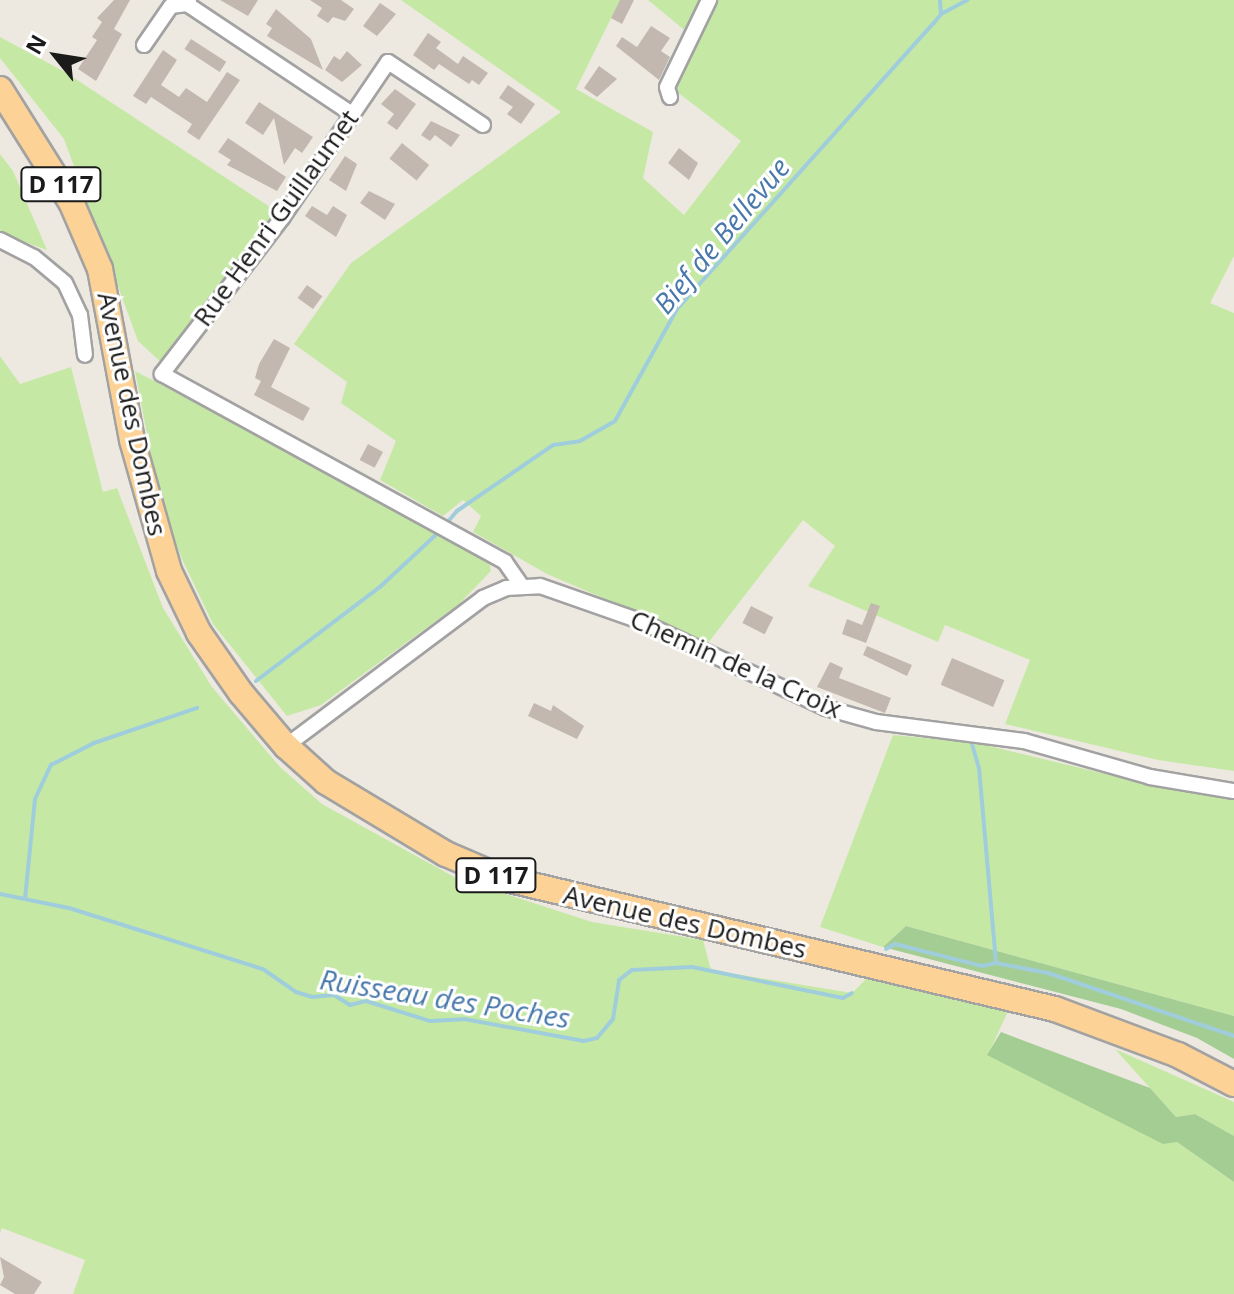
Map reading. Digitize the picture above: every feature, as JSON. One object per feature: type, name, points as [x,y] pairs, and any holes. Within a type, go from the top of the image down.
[{"type":"main road","name":"Avenue des Dombes","points":[[4,98],[72,204],[100,269],[132,440],[169,571],[199,633],[286,746],[326,782],[380,817],[502,878],[1055,1009],[1178,1055],[1234,1084]]},
{"type":"street","points":[[670,97],[667,87],[709,0]]},
{"type":"street","points":[[144,45],[171,6],[188,2],[352,114]]},
{"type":"street","name":"Rue Henri Guillaumet","points":[[483,125],[388,62],[282,218],[162,374],[505,562],[521,585]]},
{"type":"street","points":[[0,240],[34,257],[65,283],[80,315],[85,355]]},
{"type":"street","name":"Chemin de la Croix","points":[[286,746],[483,598],[521,585],[577,595],[826,708],[876,722],[1024,741],[1150,777],[1234,791]]},
{"type":"green space","points":[[401,0],[620,0],[576,89],[653,132],[643,178],[684,215],[741,141],[676,91],[713,0],[1234,0],[1234,256],[1210,303],[1234,313],[1234,771],[1158,760],[1005,724],[1030,660],[945,625],[938,642],[808,586],[835,546],[803,520],[708,643],[547,574],[473,532],[481,516],[463,500],[443,516],[380,480],[396,441],[341,403],[347,382],[294,344],[351,263],[561,112]]},
{"type":"green space","points":[[648,0],[702,0],[688,33]]},
{"type":"green space","points":[[0,37],[65,72],[279,213],[163,364],[138,341],[64,139],[0,58]]},
{"type":"green space","points":[[0,154],[13,171],[47,250],[0,233]]},
{"type":"green space","points":[[0,356],[20,384],[71,367],[103,492],[117,488],[163,608],[212,687],[280,767],[322,804],[456,878],[592,922],[703,940],[711,970],[852,993],[867,978],[1008,1011],[988,1055],[1177,1142],[1234,1182],[1234,1294],[73,1294],[85,1260],[2,1228],[0,1233]]},
{"type":"green space","points":[[135,371],[461,541],[489,559],[491,571],[459,604],[321,705],[287,716],[213,624],[181,557],[158,492]]},
{"type":"green space","points":[[893,735],[977,743],[1159,787],[1234,796],[1234,1016],[906,926],[883,947],[820,927]]},
{"type":"green space","points":[[906,926],[1234,1016],[1234,1059],[1197,1038],[1121,1009],[883,947]]},
{"type":"green space","points":[[1001,1032],[1150,1088],[1176,1117],[1195,1114],[1234,1136],[1234,1182],[1177,1142],[1163,1144],[987,1055]]},
{"type":"green space","points":[[1115,1049],[1234,1102],[1234,1136],[1195,1114],[1176,1117]]},
{"type":"building","points":[[114,0],[130,0],[114,29],[122,34],[96,81],[78,69],[97,40],[92,37],[102,22],[97,18]]},
{"type":"building","points":[[220,0],[258,0],[248,16]]},
{"type":"building","points":[[310,0],[341,0],[354,9],[345,21],[333,17],[328,23],[317,16],[322,8]]},
{"type":"building","points":[[620,0],[634,0],[622,24],[611,18]]},
{"type":"building","points":[[380,3],[396,14],[377,36],[363,26]]},
{"type":"building","points":[[276,9],[311,39],[323,70],[267,36],[272,28],[266,24]]},
{"type":"building","points":[[651,26],[670,38],[661,51],[670,57],[659,80],[616,46],[622,37],[637,47]]},
{"type":"building","points":[[428,33],[441,42],[436,48],[458,64],[463,56],[488,73],[479,85],[472,80],[469,84],[439,64],[434,70],[413,55]]},
{"type":"building","points":[[191,39],[226,62],[220,72],[184,49]]},
{"type":"building","points":[[163,50],[177,60],[161,85],[179,97],[186,88],[207,102],[227,72],[240,80],[199,140],[187,132],[192,124],[151,97],[146,104],[133,96]]},
{"type":"building","points":[[347,51],[362,65],[342,82],[325,70],[334,56],[340,60]]},
{"type":"building","points":[[599,66],[617,79],[597,97],[584,88]]},
{"type":"building","points":[[508,85],[535,104],[521,124],[507,114],[513,107],[499,98]]},
{"type":"building","points":[[395,89],[416,104],[397,130],[387,123],[394,114],[381,104]]},
{"type":"building","points":[[259,102],[313,137],[302,153],[295,148],[284,165],[274,118],[263,135],[245,123]]},
{"type":"building","points":[[431,121],[460,135],[451,147],[435,135],[430,141],[421,135]]},
{"type":"building","points":[[228,138],[286,177],[277,191],[227,165],[231,160],[218,152]]},
{"type":"building","points":[[402,143],[429,165],[417,181],[389,159]]},
{"type":"building","points":[[679,148],[698,163],[689,180],[668,163]]},
{"type":"building","points":[[345,156],[357,164],[346,191],[329,180]]},
{"type":"building","points":[[369,191],[395,204],[385,220],[360,203]]},
{"type":"building","points":[[312,206],[327,215],[333,206],[347,215],[336,237],[305,216]]},
{"type":"building","points":[[307,285],[322,296],[313,309],[298,298]]},
{"type":"building","points":[[274,339],[290,348],[271,387],[310,408],[303,421],[254,395],[261,381],[255,378],[259,364]]},
{"type":"building","points":[[368,444],[383,452],[375,468],[360,460]]},
{"type":"building","points":[[871,603],[880,606],[866,643],[842,634],[847,619],[862,625]]},
{"type":"building","points":[[751,606],[773,617],[765,634],[742,623]]},
{"type":"building","points":[[867,646],[912,665],[907,676],[863,655]]},
{"type":"building","points":[[952,658],[1004,680],[993,707],[941,685]]},
{"type":"building","points":[[830,662],[843,668],[839,678],[891,698],[885,713],[817,687]]},
{"type":"building","points":[[534,703],[551,711],[553,705],[584,726],[577,739],[528,716]]},
{"type":"building","points":[[0,1257],[42,1282],[34,1294],[15,1294],[0,1285],[4,1277]]},
{"type":"waterway","name":"Bief de Bellevue","points":[[446,524],[457,511],[553,445],[580,441],[615,421],[677,309],[933,24],[941,14],[940,0]]},
{"type":"waterway","points":[[941,14],[967,0]]},
{"type":"waterway","name":"Bief de Bellevue","points":[[256,681],[380,587],[440,531]]},
{"type":"waterway","name":"Bief de Bellevue","points":[[25,899],[35,799],[51,765],[94,743],[197,708]]},
{"type":"waterway","points":[[972,744],[979,768],[996,963]]},
{"type":"waterway","name":"Ruisseau des Poches","points":[[0,894],[69,908],[263,969],[296,992],[312,997],[334,995],[350,1005],[366,1001],[430,1021],[464,1019],[584,1041],[597,1038],[613,1019],[619,980],[632,970],[692,967],[843,998],[852,993]]},
{"type":"waterway","name":"Ruisseau des Poches","points":[[886,949],[895,944],[982,966],[996,963],[1048,973],[1234,1036]]}]
